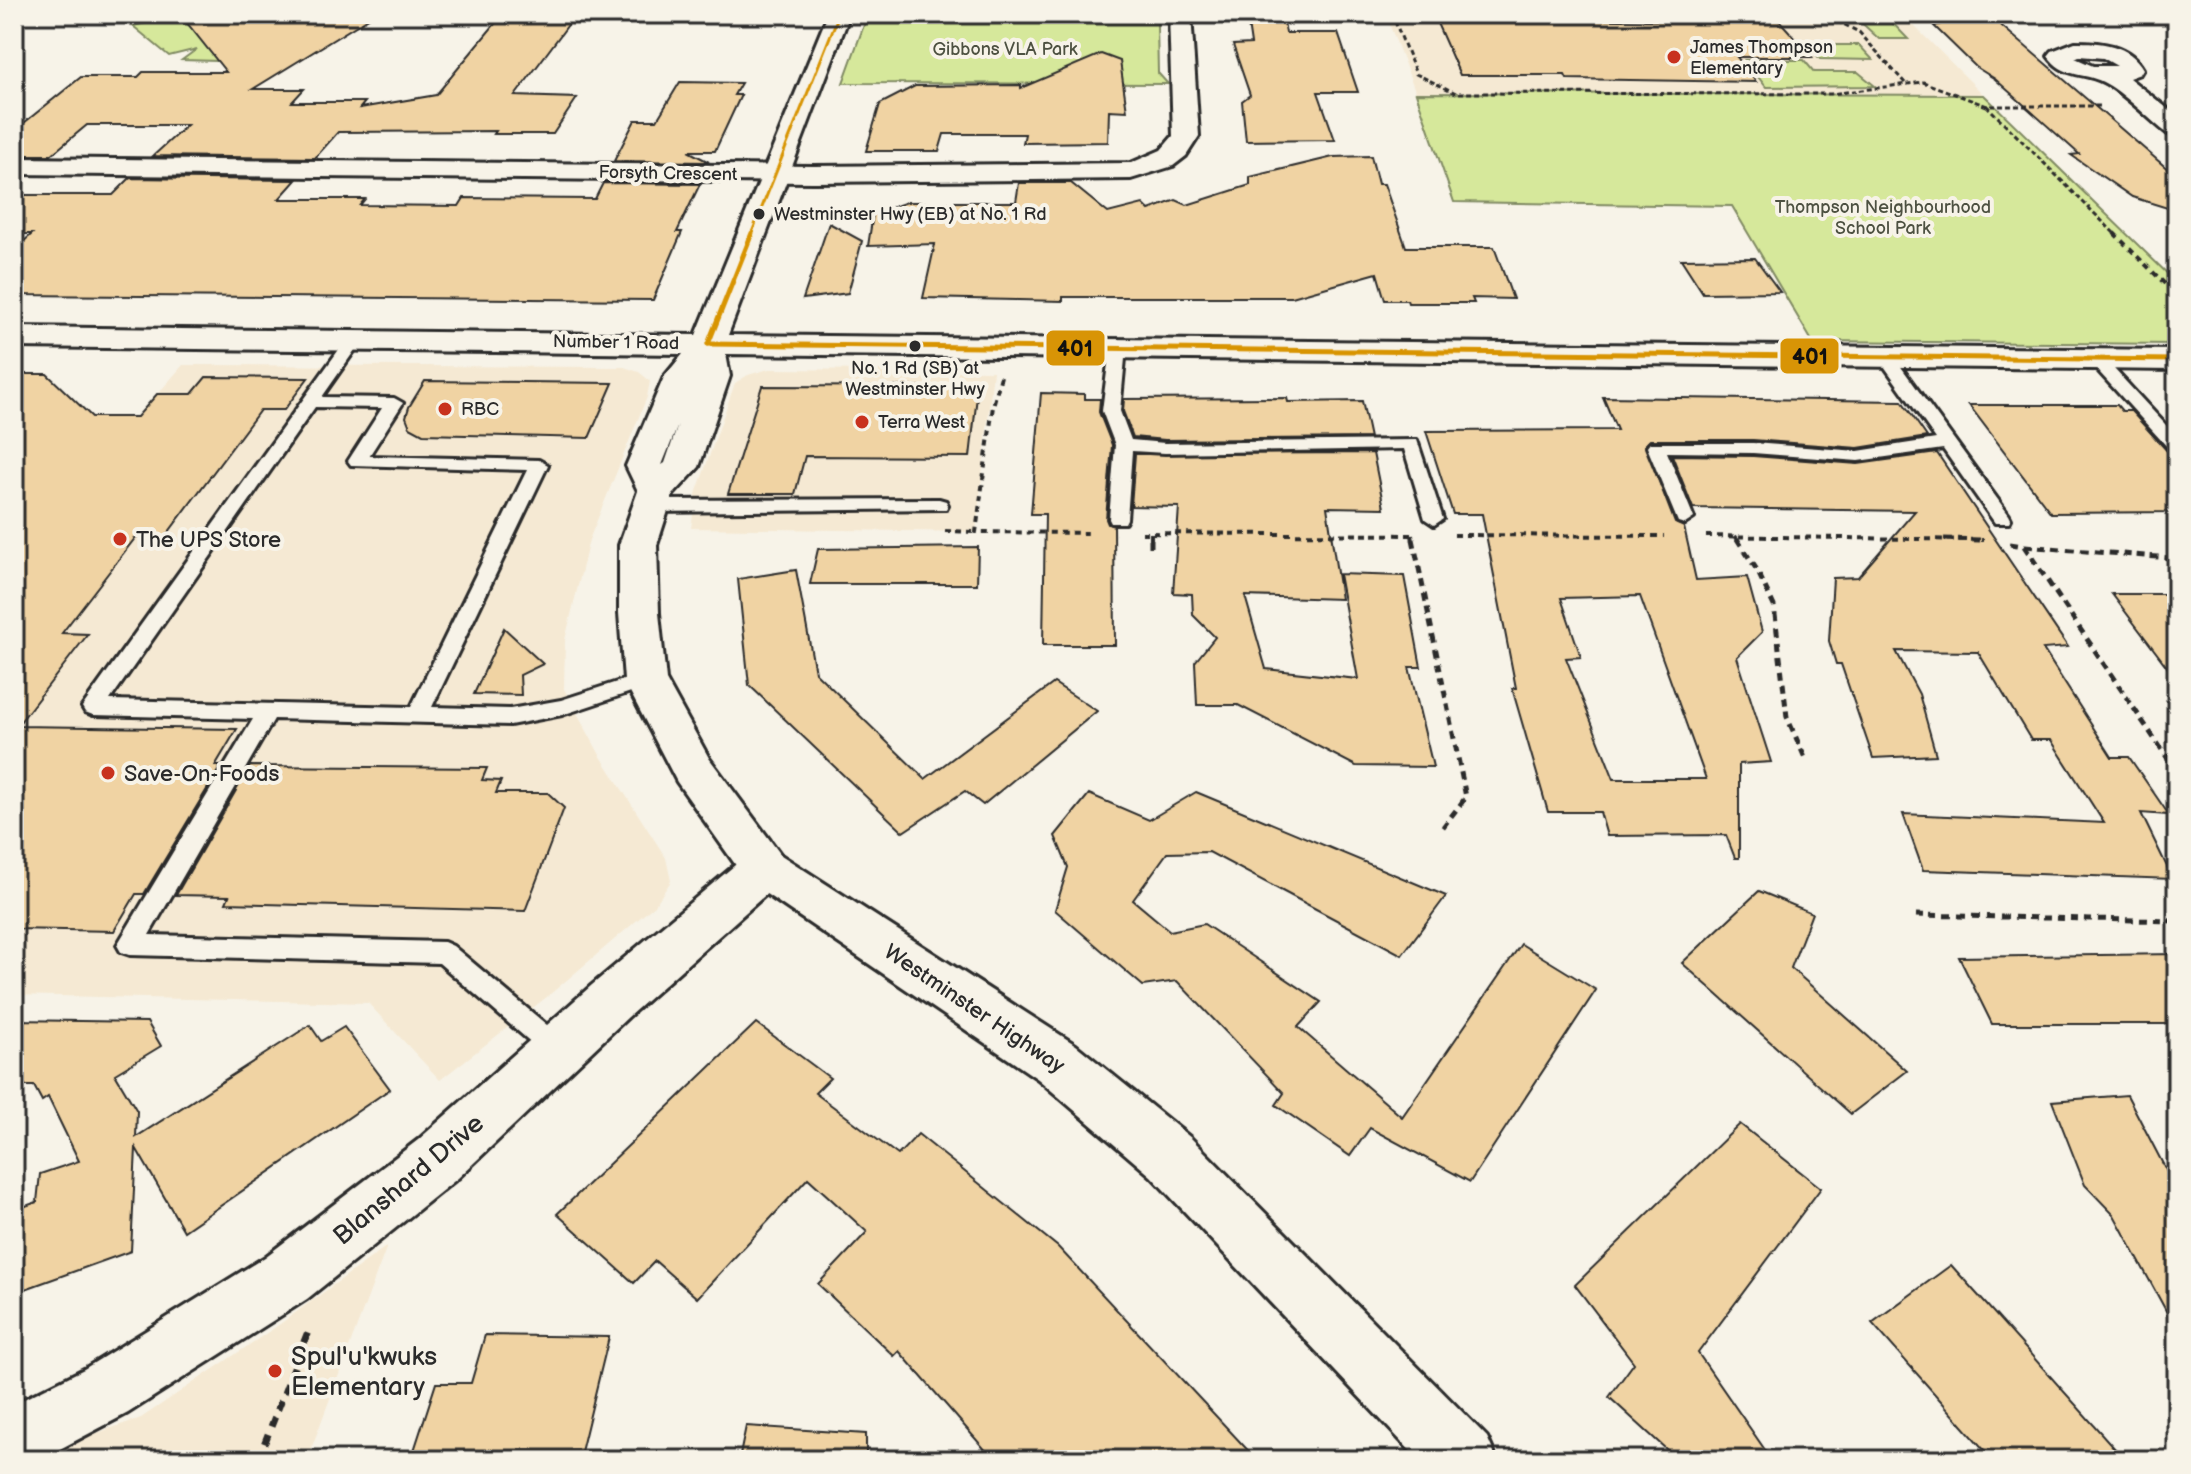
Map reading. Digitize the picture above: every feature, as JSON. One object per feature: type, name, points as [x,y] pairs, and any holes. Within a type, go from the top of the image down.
[{"type":"street","name":"Westminster Highway","points":[[839,14],[708,344],[713,376],[681,467],[654,498],[638,545],[639,613],[645,680],[693,770],[764,868],[1057,1062],[1148,1138],[1379,1369],[1464,1460]]},
{"type":"street","name":"Forsyth Crescent","points":[[14,166],[776,174],[1092,174],[1131,171],[1156,165],[1178,153],[1186,136],[1180,14]]},
{"type":"street","points":[[2108,74],[2177,129]]},
{"type":"street","name":"Number 1 Road","points":[[14,337],[2177,360]]},
{"type":"street","name":"Blanshard Drive","points":[[14,1438],[106,1391],[286,1278],[438,1159],[557,1049],[764,868]]},
{"type":"lane","points":[[1292,14],[1300,14]]},
{"type":"lane","points":[[354,340],[93,707],[510,717],[562,707],[645,680]]},
{"type":"lane","points":[[1118,348],[1111,411],[1124,445],[1118,519]]},
{"type":"lane","points":[[1885,356],[2002,519]]},
{"type":"lane","points":[[2096,359],[2177,447]]},
{"type":"lane","points":[[310,402],[394,403],[357,461],[539,465],[417,716]]},
{"type":"lane","points":[[1688,527],[1656,447],[1753,448],[1858,456],[1946,443]]},
{"type":"lane","points":[[1124,445],[1165,448],[1411,444],[1433,530]]},
{"type":"lane","points":[[654,498],[939,505]]},
{"type":"lane","points":[[268,711],[130,945],[444,953],[557,1049]]},
{"type":"path","points":[[1392,14],[1416,74],[1456,93],[1831,94],[1923,82],[1987,106],[2149,106]]},
{"type":"path","points":[[1823,14],[1852,26],[1905,83]]},
{"type":"path","points":[[1987,106],[2177,296]]},
{"type":"path","points":[[1001,375],[993,406],[976,532],[1104,533]]},
{"type":"path","points":[[1688,527],[1735,536],[1969,538],[2024,546],[2170,558],[2177,562]]},
{"type":"path","points":[[1411,535],[1433,530]]},
{"type":"path","points":[[1135,533],[1411,535],[1433,530],[1676,536]]},
{"type":"path","points":[[1151,533],[1151,553]]},
{"type":"path","points":[[1411,535],[1466,797],[1443,827]]},
{"type":"path","points":[[1735,536],[1757,570],[1774,606],[1787,717],[1805,758]]},
{"type":"path","points":[[2024,546],[2173,761],[2177,772]]},
{"type":"path","points":[[1916,915],[2177,921]]},
{"type":"path","points":[[258,1460],[309,1329]]},
{"type":"shaded area","name":"James Thompson Elementary","points":[[1190,14],[1902,14],[1984,95],[1416,93],[1388,21],[1191,21]]},
{"type":"shaded area","points":[[183,365],[624,367],[639,372],[650,381],[647,397],[589,540],[565,640],[564,689],[600,755],[666,858],[671,881],[655,905],[548,996],[440,1080],[368,1003],[14,995],[14,558]]},
{"type":"shaded area","points":[[769,369],[993,371],[976,532],[691,528],[696,494],[735,383],[748,375]]},
{"type":"shaded area","name":"Spul'u'kwuks Elementary","points":[[387,1246],[307,1460],[17,1460],[141,1418],[280,1324]]},
{"type":"green space","name":"Gibbons VLA Park","points":[[868,14],[1168,14],[1157,24],[1158,73],[1168,84],[843,83]]},
{"type":"green space","points":[[1845,14],[1884,14],[1908,39],[1879,39]]},
{"type":"green space","points":[[177,16],[214,45],[258,62],[182,60],[197,49],[169,56],[133,26]]},
{"type":"green space","points":[[1808,45],[1859,45],[1873,60],[1820,59]]},
{"type":"green space","points":[[1745,60],[1804,60],[1814,72],[1858,72],[1875,86],[1766,87]]},
{"type":"green space","name":"Thompson Neighbourhood School Park","points":[[1416,93],[1984,95],[2177,283],[2177,344],[1812,341],[1732,206],[1454,202]]},
{"type":"building","points":[[180,14],[375,14],[253,89],[304,89],[292,102],[365,102],[360,108],[436,95],[503,14],[576,14],[515,96],[577,98],[553,134],[494,134],[496,131],[338,132],[315,158],[153,156],[187,125],[87,125],[51,155],[14,155],[14,131],[81,77],[138,77],[143,72],[226,72]]},
{"type":"building","points":[[1978,14],[1996,21],[2177,177],[2177,211],[2132,197],[2071,155],[2079,154],[1995,79],[1976,67],[1934,26]]},
{"type":"building","points":[[1545,19],[1778,19],[1812,57],[1737,57],[1756,82],[1567,79],[1565,75],[1460,75],[1436,21],[1547,21]]},
{"type":"building","points":[[1284,23],[1286,33],[1338,33],[1358,92],[1318,92],[1335,140],[1246,141],[1242,101],[1250,95],[1233,45],[1251,44],[1248,24]]},
{"type":"building","points":[[1101,54],[1120,61],[1127,111],[1109,110],[1108,142],[1023,143],[1025,134],[944,134],[939,151],[866,151],[880,104],[915,86],[1021,85],[1021,88]]},
{"type":"building","points":[[680,82],[741,83],[734,95],[741,95],[715,151],[688,151],[709,162],[614,161],[635,120],[657,120]]},
{"type":"building","points":[[1371,156],[1378,184],[1384,184],[1406,247],[1494,247],[1513,299],[1472,298],[1474,303],[1385,300],[1377,273],[1292,297],[1063,297],[1063,301],[923,298],[935,244],[868,246],[873,214],[907,202],[1016,202],[1019,183],[1071,183],[1108,213],[1143,204],[1149,210],[1176,200],[1187,205],[1250,185],[1250,177],[1333,157]]},
{"type":"building","points":[[130,178],[296,180],[279,199],[365,199],[360,205],[459,206],[464,198],[595,199],[603,183],[700,184],[677,232],[682,232],[653,300],[14,295],[14,250],[32,234],[14,234],[14,195],[113,195]]},
{"type":"building","points":[[829,223],[862,241],[848,293],[803,299]]},
{"type":"building","points":[[1755,258],[1780,292],[1703,293],[1681,259]]},
{"type":"building","points":[[14,374],[47,374],[92,417],[137,417],[157,394],[192,394],[206,377],[308,378],[284,410],[260,410],[165,537],[136,537],[62,633],[88,634],[17,726],[237,729],[215,766],[221,766],[144,894],[136,894],[114,931],[14,929]]},
{"type":"building","points":[[425,381],[613,383],[589,438],[423,434],[410,427],[406,417]]},
{"type":"building","name":"Terra West","points":[[762,386],[978,387],[970,457],[805,456],[795,494],[728,494]]},
{"type":"building","points":[[1041,393],[1085,394],[1085,399],[1100,399],[1099,412],[1112,445],[1106,519],[1108,524],[1114,526],[1115,645],[1043,645],[1045,514],[1031,514]]},
{"type":"building","points":[[1603,397],[1902,401],[1927,437],[1858,448],[1753,440],[1650,440],[1645,445],[1675,523],[1684,527],[1696,580],[1747,577],[1762,632],[1737,657],[1771,762],[1739,764],[1739,858],[1735,858],[1726,835],[1607,836],[1600,812],[1548,812],[1512,688],[1516,688],[1482,514],[1453,514],[1426,431],[1617,430]],"holes":[[[1640,596],[1706,779],[1614,779],[1566,658],[1581,657],[1561,598]]]},
{"type":"building","points":[[1287,398],[1288,402],[1362,401],[1370,438],[1165,440],[1133,437],[1123,411],[1124,399]]},
{"type":"building","points":[[1969,405],[2117,405],[2122,411],[2131,411],[2169,453],[2177,455],[2177,512],[2051,513]]},
{"type":"building","points":[[1373,453],[1384,508],[1327,507],[1341,599],[1245,596],[1266,669],[1358,679],[1339,574],[1404,576],[1421,667],[1409,667],[1433,767],[1356,766],[1238,705],[1197,705],[1195,662],[1215,637],[1193,615],[1192,594],[1173,593],[1179,507],[1131,506],[1135,454]]},
{"type":"building","points":[[1937,453],[2068,647],[2043,649],[2112,757],[2129,757],[2169,815],[2141,813],[2173,879],[1923,870],[1903,814],[2104,823],[2051,740],[2031,740],[1978,652],[1896,651],[1919,694],[1936,755],[1873,758],[1841,664],[1836,664],[1829,641],[1833,578],[1858,577],[1915,511],[1693,508],[1672,455],[1753,456],[1858,464]]},
{"type":"building","points":[[978,547],[977,584],[810,584],[818,549]]},
{"type":"building","points":[[796,570],[815,672],[925,779],[1054,683],[1097,711],[983,805],[965,791],[903,832],[749,685],[738,579]]},
{"type":"building","points":[[2112,594],[2177,594],[2177,680]]},
{"type":"building","points":[[504,628],[543,664],[520,675],[521,695],[474,694]]},
{"type":"building","points":[[250,766],[487,768],[482,780],[501,781],[496,793],[548,793],[564,808],[525,911],[226,903],[229,896],[176,895]]},
{"type":"building","points":[[1196,792],[1446,896],[1402,955],[1209,852],[1167,853],[1133,900],[1170,931],[1204,924],[1321,1002],[1298,1027],[1402,1117],[1521,944],[1596,990],[1470,1182],[1370,1128],[1350,1156],[1276,1105],[1284,1093],[1177,981],[1143,986],[1055,910],[1068,867],[1055,836],[1089,794],[1149,820]]},
{"type":"building","points":[[1759,891],[1812,913],[1791,968],[1907,1071],[1851,1114],[1682,963]]},
{"type":"building","points":[[2177,954],[2177,1024],[1992,1024],[1959,957]]},
{"type":"building","points":[[14,1020],[147,1022],[161,1046],[115,1074],[137,1111],[136,1137],[310,1025],[321,1041],[344,1027],[390,1089],[184,1231],[136,1148],[131,1251],[14,1293],[14,1210],[37,1202],[40,1174],[79,1161],[48,1097],[42,1101],[34,1086],[14,1086]]},
{"type":"building","points":[[756,1023],[830,1078],[815,1093],[898,1155],[918,1134],[1058,1247],[1257,1460],[994,1460],[899,1351],[894,1356],[818,1284],[867,1232],[808,1178],[697,1298],[655,1261],[634,1283],[557,1214]]},
{"type":"building","points":[[2127,1095],[2177,1191],[2177,1331],[2114,1215],[2085,1185],[2052,1101]]},
{"type":"building","points":[[1740,1124],[1821,1188],[1698,1353],[1772,1460],[1678,1460],[1609,1397],[1634,1363],[1575,1285]]},
{"type":"building","points":[[1951,1265],[2125,1460],[1993,1460],[1872,1323]]},
{"type":"building","points":[[485,1335],[609,1337],[579,1460],[411,1460],[436,1383],[471,1383]]},
{"type":"building","points":[[746,1426],[866,1434],[866,1460],[739,1460]]},
{"type":"transit line","name":"401","points":[[708,344],[839,14]]},
{"type":"transit line","name":"401","points":[[708,344],[2177,360]]},
{"type":"place","name":"James Thompson Elementary","points":[[1674,57]]},
{"type":"place","name":"Westminster Hwy (EB) at No. 1 Rd","points":[[759,214]]},
{"type":"place","name":"No. 1 Rd (SB) at Westminster Hwy","points":[[915,346]]},
{"type":"place","name":"RBC","points":[[445,409]]},
{"type":"place","name":"Terra West","points":[[862,422]]},
{"type":"place","name":"The UPS Store","points":[[120,539]]},
{"type":"place","name":"Save-On-Foods","points":[[108,773]]},
{"type":"place","name":"Spul'u'kwuks Elementary","points":[[275,1371]]}]
